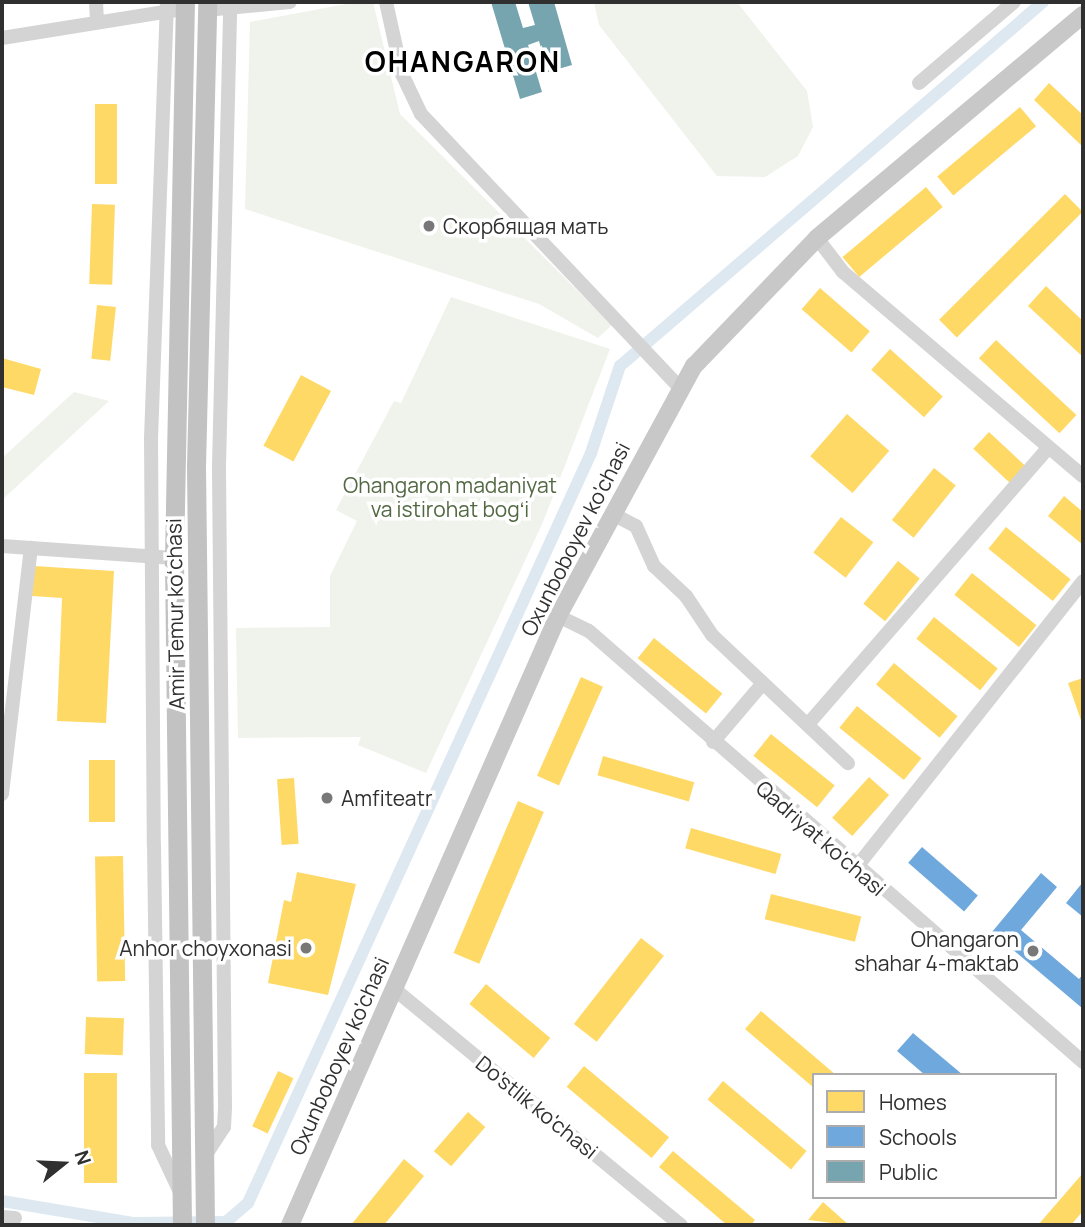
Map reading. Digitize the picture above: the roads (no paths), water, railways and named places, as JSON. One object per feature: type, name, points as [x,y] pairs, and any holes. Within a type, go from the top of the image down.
[{"type":"highway","points":[[176,6],[207,6]]},
{"type":"highway","name":"Amir Temur koʻchasi","points":[[176,6],[174,558],[182,1225]]},
{"type":"highway","name":"Amir Temur koʻchasi","points":[[205,1225],[196,466],[207,6]]},
{"type":"main road","name":"Oxunboboyev ko'chasi","points":[[290,1223],[558,615],[680,388],[727,325],[817,238],[1080,23]]},
{"type":"street","points":[[96,2],[97,22]]},
{"type":"street","points":[[207,6],[290,2]]},
{"type":"street","points":[[386,2],[401,74],[421,114],[680,388]]},
{"type":"street","points":[[919,83],[1014,2]]},
{"type":"street","points":[[2,38],[176,6],[151,558],[158,1145],[181,1196]]},
{"type":"street","points":[[205,1156],[224,1127],[225,1107],[219,466],[230,6]]},
{"type":"street","points":[[817,238],[842,272],[1083,476]]},
{"type":"street","points":[[809,723],[1048,448]]},
{"type":"street","points":[[613,514],[636,526],[654,566],[686,596],[712,635],[809,723],[848,763]]},
{"type":"street","points":[[2,546],[174,558]]},
{"type":"street","points":[[2,794],[31,548]]},
{"type":"street","points":[[855,869],[1083,581]]},
{"type":"street","name":"Qadriyat ko'chasi","points":[[558,615],[589,631],[855,869],[1083,1062]]},
{"type":"street","points":[[713,742],[763,683]]},
{"type":"street","points":[[154,836],[177,867]]},
{"type":"street","name":"Do'stlik ko'chasi","points":[[393,988],[681,1225]]},
{"type":"waterway","points":[[2,1201],[134,1223],[226,1222],[248,1203],[591,453],[620,366],[1043,2]]},
{"type":"place","name":"Скорбящая мать","points":[[429,226]]},
{"type":"place","name":"Amfiteatr","points":[[327,798]]},
{"type":"place","name":"Anhor choyxonasi","points":[[306,948]]},
{"type":"place","name":"Ohangaron shahar 4-maktab","points":[[1033,951]]},
{"type":"district","name":"OHANGARON","points":[[463,61]]},
{"type":"park label","name":"Ohangaron madaniyat va istirohat bogʻi","points":[[450,497]]}]
